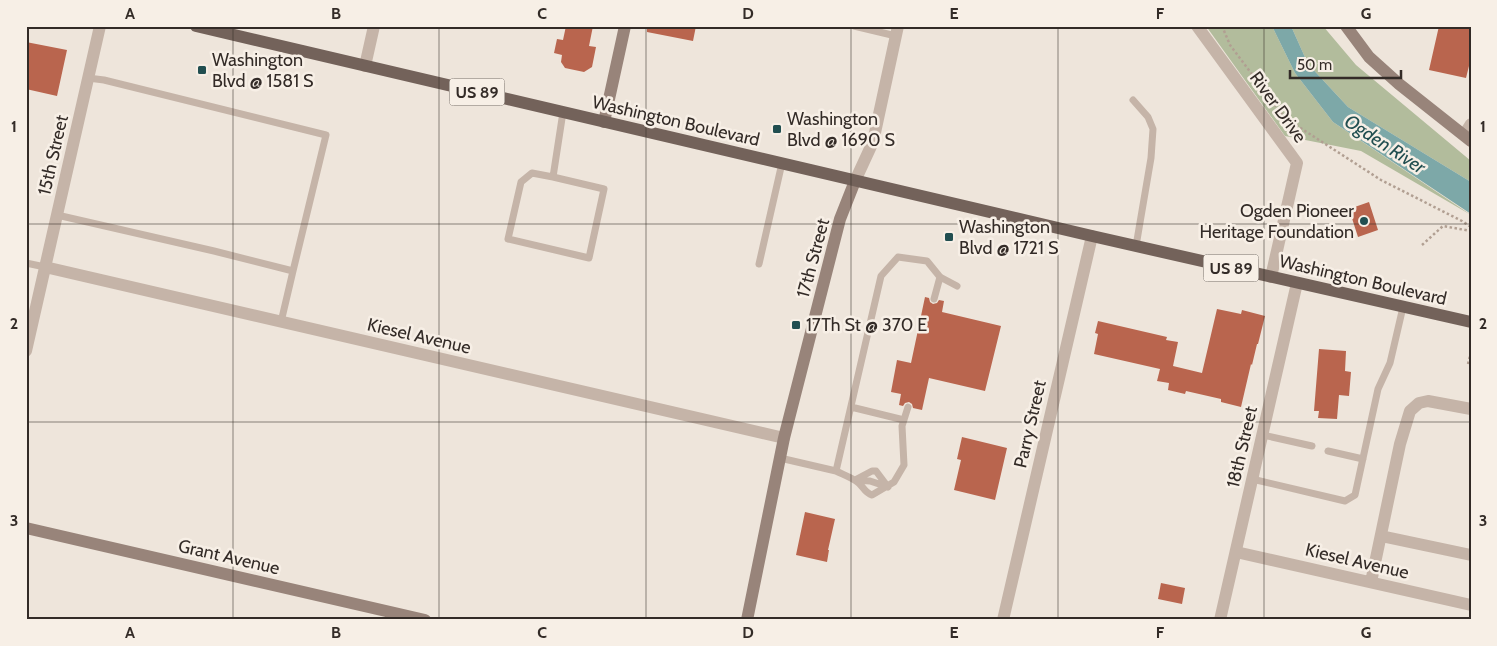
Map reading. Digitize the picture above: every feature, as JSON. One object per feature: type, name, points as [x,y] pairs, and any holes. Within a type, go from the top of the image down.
[{"type":"main road","name":"Washington Boulevard","points":[[196,26],[1092,236],[1471,322]]},
{"type":"street","name":"15th Street","points":[[26,351],[100,26]]},
{"type":"street","points":[[365,66],[374,26]]},
{"type":"street","points":[[604,122],[625,26]]},
{"type":"street","name":"River Drive","points":[[1197,26],[1297,163],[1271,277]]},
{"type":"street","points":[[1346,26],[1369,57],[1399,84],[1467,138],[1471,124]]},
{"type":"street","name":"17th Street","points":[[747,620],[784,438],[840,219],[873,142],[897,31]]},
{"type":"street","name":"Parry Street","points":[[1003,620],[1092,236]]},
{"type":"street","name":"Kiesel Avenue","points":[[45,267],[784,438]]},
{"type":"street","name":"18th Street","points":[[1220,620],[1298,283]]},
{"type":"street","points":[[1371,582],[1400,444],[1410,411],[1419,403],[1428,401],[1471,409]]},
{"type":"street","name":"Grant Avenue","points":[[26,528],[425,620]]},
{"type":"street","points":[[1380,536],[1471,555]]},
{"type":"street","name":"Kiesel Avenue","points":[[1236,552],[1471,605]]},
{"type":"lane","points":[[854,26],[897,31]]},
{"type":"lane","points":[[88,78],[104,80],[326,135],[281,322]]},
{"type":"lane","points":[[1133,100],[1148,117],[1153,129],[1151,158],[1136,246]]},
{"type":"lane","points":[[552,177],[563,112]]},
{"type":"lane","points":[[759,264],[782,163]]},
{"type":"lane","points":[[532,173],[552,177],[604,189],[589,258],[508,239],[521,182],[532,173]]},
{"type":"lane","points":[[57,215],[294,271]]},
{"type":"lane","points":[[836,471],[881,276],[898,257],[927,261],[940,277],[958,286]]},
{"type":"lane","points":[[26,263],[45,267]]},
{"type":"lane","points":[[934,299],[940,277]]},
{"type":"lane","points":[[1252,479],[1345,501],[1355,495],[1378,389],[1390,363],[1403,307]]},
{"type":"lane","points":[[851,406],[904,420]]},
{"type":"lane","points":[[780,458],[836,471],[856,480],[868,494],[872,495],[894,482],[904,465],[902,436],[908,407]]},
{"type":"lane","points":[[1262,435],[1312,446]]},
{"type":"lane","points":[[1328,450],[1363,459]]},
{"type":"lane","points":[[856,480],[872,471],[876,472],[888,487]]},
{"type":"path","points":[[1222,26],[1230,45],[1285,118],[1381,180],[1462,221],[1471,228]]},
{"type":"path","points":[[1422,245],[1444,226],[1471,232]]},
{"type":"path","points":[[1468,364],[1471,352]]},
{"type":"green space","points":[[1206,26],[1272,26],[1295,73],[1333,122],[1471,215],[1361,151],[1285,136]]},
{"type":"green space","points":[[1291,26],[1323,26],[1356,65],[1471,161],[1471,182],[1348,107],[1308,64]]},
{"type":"water","name":"Ogden River","points":[[1272,26],[1291,26],[1308,64],[1348,107],[1471,182],[1471,214],[1333,122],[1295,73]]},
{"type":"building","points":[[566,26],[593,26],[589,46],[596,47],[592,67],[584,72],[565,68],[561,62],[562,55],[554,53],[557,39],[563,40]]},
{"type":"building","points":[[647,26],[696,26],[693,41],[647,32]]},
{"type":"building","points":[[1439,26],[1471,26],[1471,58],[1466,78],[1429,70]]},
{"type":"building","points":[[26,42],[67,50],[57,96],[26,89]]},
{"type":"building","points":[[1369,202],[1378,230],[1358,237],[1349,209]]},
{"type":"building","points":[[925,297],[929,298],[933,304],[939,300],[944,301],[942,312],[1001,326],[985,391],[929,378],[922,410],[913,408],[909,402],[903,406],[899,405],[901,394],[891,392],[897,360],[911,363]]},
{"type":"building","points":[[1217,309],[1241,314],[1242,310],[1265,316],[1241,407],[1221,402],[1221,399],[1186,391],[1185,394],[1168,390],[1169,383],[1157,381],[1160,369],[1094,354],[1098,334],[1095,333],[1098,321],[1167,337],[1166,340],[1178,342],[1173,366],[1202,373]]},
{"type":"building","points":[[1319,349],[1346,351],[1345,371],[1351,372],[1349,396],[1339,395],[1337,419],[1318,418],[1319,411],[1314,411]]},
{"type":"building","points":[[962,437],[1007,448],[995,500],[954,490],[961,460],[957,459]]},
{"type":"building","points":[[805,512],[835,519],[827,562],[796,555]]},
{"type":"building","points":[[1161,583],[1185,588],[1182,604],[1158,599]]},
{"type":"place","name":"Washington Blvd @ 1581 S","points":[[202,70]]},
{"type":"place","name":"Washington Blvd @ 1690 S","points":[[777,129]]},
{"type":"place","name":"Ogden Pioneer Heritage Foundation","points":[[1364,221]]},
{"type":"place","name":"Washington Blvd @ 1721 S","points":[[949,237]]},
{"type":"place","name":"17Th St @ 370 E","points":[[796,325]]}]
